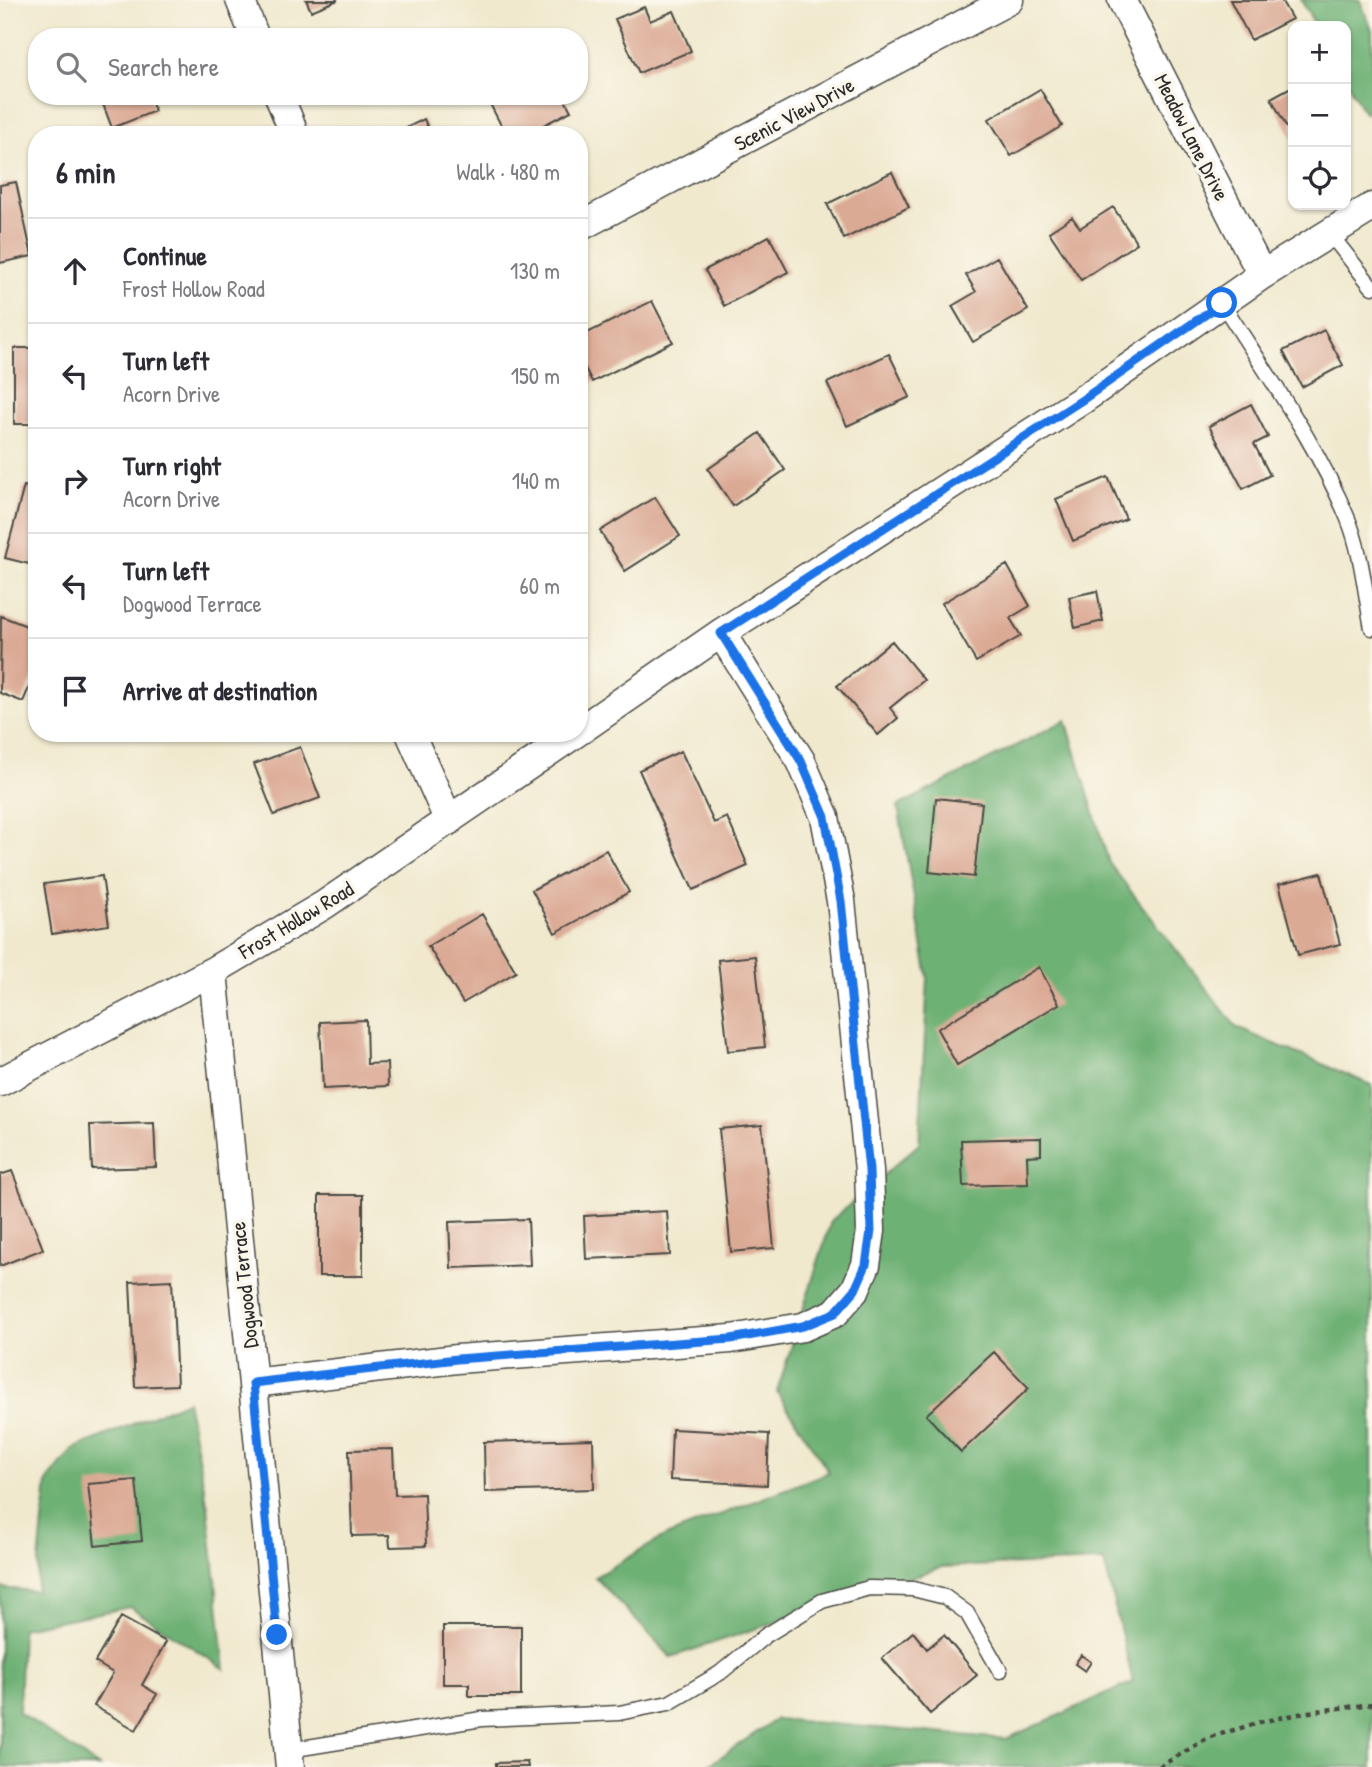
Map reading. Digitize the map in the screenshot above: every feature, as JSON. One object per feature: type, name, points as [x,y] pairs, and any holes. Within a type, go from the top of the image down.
[{"type":"street","points":[[240,0],[251,28]]},
{"type":"street","name":"Scenic View Drive","points":[[588,222],[1009,0]]},
{"type":"street","name":"Meadow Lane Drive","points":[[1122,0],[1262,275]]},
{"type":"street","points":[[283,105],[291,126]]},
{"type":"street","name":"Frost Hollow Road","points":[[588,725],[721,633],[1082,400],[1262,275],[1372,207]]},
{"type":"street","points":[[253,1383],[457,1359],[731,1339],[803,1326],[835,1313],[855,1290],[866,1265],[871,1231],[869,1170],[841,901],[825,817],[801,761],[721,633]]},
{"type":"street","points":[[414,742],[450,821]]},
{"type":"street","name":"Frost Hollow Road","points":[[0,1082],[213,971],[324,905],[564,742]]},
{"type":"street","name":"Dogwood Terrace","points":[[213,971],[289,1758]]},
{"type":"lane","points":[[1330,234],[1372,287]]},
{"type":"lane","points":[[1222,303],[1322,462],[1349,521],[1372,628]]},
{"type":"lane","points":[[289,1758],[482,1719],[619,1713],[669,1703],[720,1673],[765,1636],[822,1601],[869,1588],[913,1589],[945,1597],[967,1614],[1000,1671]]},
{"type":"path","points":[[1160,1767],[1208,1738],[1247,1726],[1309,1712],[1372,1704]]},
{"type":"green space","points":[[1301,0],[1360,0],[1372,30],[1372,111],[1364,113],[1351,89],[1351,21],[1313,21]]},
{"type":"green space","points":[[1066,720],[1109,863],[1237,1028],[1372,1085],[1372,1767],[706,1767],[776,1719],[1006,1739],[1133,1682],[1104,1561],[942,1567],[671,1657],[595,1577],[666,1536],[829,1472],[777,1392],[831,1221],[919,1144],[928,978],[898,806]]},
{"type":"green space","points":[[187,1401],[208,1507],[225,1669],[130,1607],[22,1628],[19,1712],[99,1767],[0,1767],[0,1588],[36,1591],[47,1482],[73,1449]]},
{"type":"building","points":[[306,0],[338,0],[311,11]]},
{"type":"building","points":[[1230,0],[1281,0],[1292,19],[1251,40]]},
{"type":"building","points":[[644,7],[650,21],[674,11],[691,51],[639,73],[615,19]]},
{"type":"building","points":[[1040,89],[1062,126],[1011,156],[989,119]]},
{"type":"building","points":[[1288,89],[1288,130],[1271,98]]},
{"type":"building","points":[[103,105],[153,105],[155,111],[111,126]]},
{"type":"building","points":[[491,105],[568,105],[571,111],[542,126],[501,126]]},
{"type":"building","points":[[424,119],[427,126],[410,126]]},
{"type":"building","points":[[892,172],[909,207],[844,239],[827,204]]},
{"type":"building","points":[[16,182],[28,238],[28,257],[0,263],[0,185]]},
{"type":"building","points":[[1113,207],[1137,243],[1081,280],[1049,232],[1072,217],[1080,228]]},
{"type":"building","points":[[769,236],[788,272],[724,306],[705,270]]},
{"type":"building","points":[[997,257],[1028,310],[973,342],[952,306],[976,292],[966,275]]},
{"type":"building","points":[[652,301],[673,342],[592,382],[588,374],[588,333]]},
{"type":"building","points":[[1324,330],[1343,365],[1302,387],[1283,351]]},
{"type":"building","points":[[14,348],[28,348],[28,424],[14,424]]},
{"type":"building","points":[[889,354],[910,397],[847,426],[827,383]]},
{"type":"building","points":[[1251,404],[1268,437],[1254,444],[1270,475],[1243,489],[1209,426]]},
{"type":"building","points":[[760,433],[785,470],[733,506],[708,469]]},
{"type":"building","points":[[1108,477],[1126,519],[1073,541],[1056,499]]},
{"type":"building","points":[[24,486],[28,487],[28,564],[5,558]]},
{"type":"building","points":[[655,497],[680,536],[625,571],[600,531]]},
{"type":"building","points":[[1007,565],[1030,606],[1010,618],[1021,636],[976,662],[942,603]]},
{"type":"building","points":[[1097,591],[1103,621],[1075,628],[1069,597]]},
{"type":"building","points":[[1,616],[28,626],[28,690],[23,702],[0,693]]},
{"type":"building","points":[[892,641],[924,680],[890,708],[898,718],[878,735],[837,686]]},
{"type":"building","points":[[300,747],[320,798],[274,815],[254,764]]},
{"type":"building","points":[[681,751],[714,823],[727,817],[748,866],[693,890],[639,770]]},
{"type":"building","points":[[936,798],[982,803],[974,877],[929,872]]},
{"type":"building","points":[[606,850],[629,892],[555,933],[532,890]]},
{"type":"building","points":[[1321,873],[1340,944],[1298,955],[1279,884]]},
{"type":"building","points":[[102,876],[109,925],[52,934],[44,884]]},
{"type":"building","points":[[482,914],[516,972],[463,1003],[428,946]]},
{"type":"building","points":[[755,956],[765,1047],[728,1051],[718,960]]},
{"type":"building","points":[[1039,967],[1059,1004],[957,1065],[937,1029]]},
{"type":"building","points":[[366,1020],[367,1064],[387,1063],[388,1086],[323,1089],[320,1022]]},
{"type":"building","points":[[154,1123],[156,1167],[92,1169],[90,1125]]},
{"type":"building","points":[[762,1125],[774,1248],[731,1252],[719,1129]]},
{"type":"building","points":[[1041,1138],[1041,1155],[1027,1156],[1028,1184],[963,1186],[961,1140]]},
{"type":"building","points":[[12,1171],[43,1249],[0,1266],[0,1175]]},
{"type":"building","points":[[319,1195],[363,1195],[363,1276],[319,1276]]},
{"type":"building","points":[[667,1211],[670,1255],[586,1259],[584,1216]]},
{"type":"building","points":[[528,1219],[530,1265],[451,1268],[449,1222]]},
{"type":"building","points":[[172,1280],[177,1385],[135,1387],[130,1282]]},
{"type":"building","points":[[994,1352],[1029,1388],[961,1452],[926,1415]]},
{"type":"building","points":[[672,1429],[769,1434],[767,1485],[670,1480]]},
{"type":"building","points":[[593,1439],[594,1489],[485,1492],[484,1442]]},
{"type":"building","points":[[393,1449],[395,1495],[424,1494],[426,1546],[390,1547],[389,1535],[352,1536],[349,1450]]},
{"type":"building","points":[[136,1480],[142,1541],[95,1546],[88,1484]]},
{"type":"building","points":[[121,1617],[166,1642],[142,1685],[157,1694],[136,1730],[94,1706],[113,1673],[95,1662]]},
{"type":"building","points":[[443,1626],[521,1626],[521,1696],[469,1696],[469,1684],[443,1684]]},
{"type":"building","points":[[913,1632],[927,1649],[944,1635],[977,1675],[930,1714],[882,1658]]},
{"type":"building","points":[[1081,1655],[1091,1662],[1085,1671],[1075,1664]]},
{"type":"building","points":[[527,1762],[528,1767],[496,1767],[496,1763]]},
{"type":"route","points":[[277,1635],[253,1383],[457,1359],[731,1339],[803,1326],[835,1313],[855,1290],[866,1265],[871,1231],[869,1170],[841,901],[825,817],[801,761],[721,633],[1082,400],[1222,303]]}]
